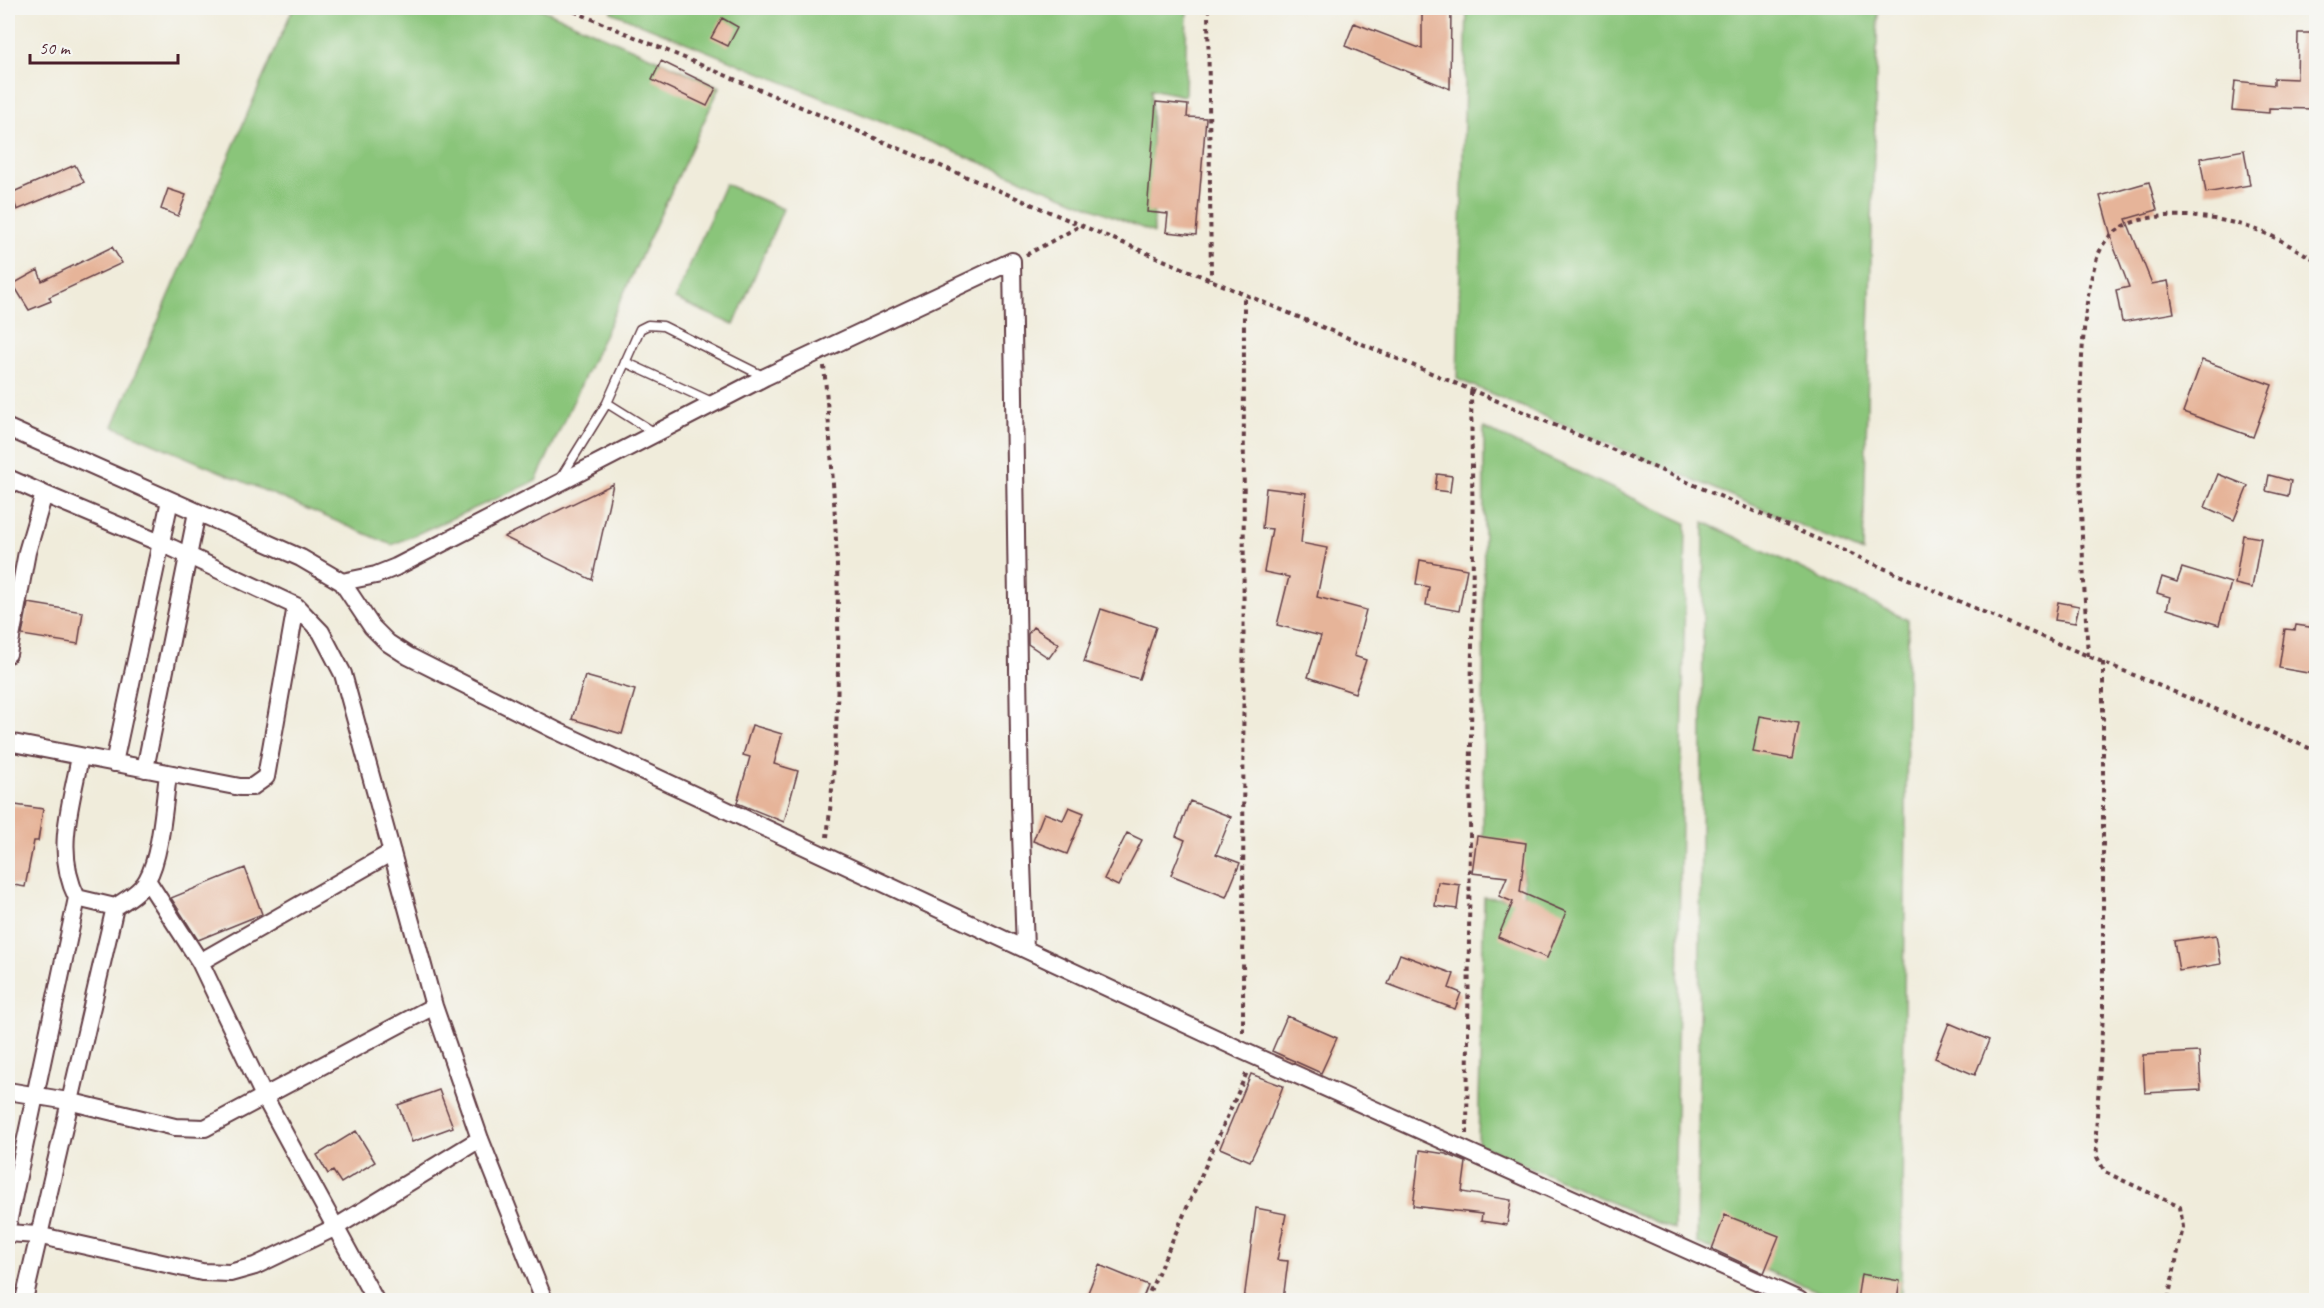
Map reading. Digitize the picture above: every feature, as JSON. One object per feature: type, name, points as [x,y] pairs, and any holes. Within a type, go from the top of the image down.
[{"type":"street","points":[[342,582],[376,575],[396,567],[765,377],[1011,261],[1020,804],[1025,949]]},
{"type":"street","points":[[8,428],[301,558],[342,582],[372,627],[388,643],[408,656],[555,730],[1466,1153],[1799,1300]]},
{"type":"street","points":[[8,478],[161,543],[296,606],[321,632],[343,674],[434,1006],[480,1139],[544,1300]]},
{"type":"street","points":[[8,654],[27,552],[44,494]]},
{"type":"street","points":[[114,763],[170,500]]},
{"type":"street","points":[[145,769],[197,512]]},
{"type":"street","points":[[8,742],[168,774],[240,787],[252,787],[266,777],[296,606]]},
{"type":"street","points":[[8,1223],[77,898],[68,880],[64,861],[65,840],[80,757]]},
{"type":"street","points":[[24,1300],[37,1235],[114,907],[130,897],[147,880],[158,846],[168,774]]},
{"type":"street","points":[[200,962],[392,852]]},
{"type":"street","points":[[147,880],[200,962],[264,1096],[375,1300]]},
{"type":"street","points":[[77,898],[114,907]]},
{"type":"street","points":[[8,1091],[33,1097],[68,1101],[175,1127],[194,1128],[213,1124],[434,1006]]},
{"type":"street","points":[[8,1233],[37,1235],[202,1272],[230,1273],[255,1266],[336,1227],[480,1139]]},
{"type":"lane","points":[[559,482],[607,403],[640,329],[654,325],[663,326],[765,377]]},
{"type":"lane","points":[[625,362],[715,404]]},
{"type":"lane","points":[[607,403],[656,434]]},
{"type":"path","points":[[566,8],[1080,226],[1211,279],[2088,656],[2316,751]]},
{"type":"path","points":[[1208,8],[1211,279]]},
{"type":"path","points":[[2088,656],[2080,493],[2084,324],[2099,251],[2109,237],[2142,219],[2175,214],[2226,221],[2253,228],[2316,260]]},
{"type":"path","points":[[1011,261],[1033,253],[1080,226]]},
{"type":"path","points":[[1146,1300],[1248,1053],[1245,981],[1244,294]]},
{"type":"path","points":[[823,350],[834,476],[840,631],[836,760],[824,856]]},
{"type":"path","points":[[1466,1153],[1473,542],[1471,390]]},
{"type":"path","points":[[2103,662],[2103,1014],[2096,1133],[2097,1157],[2105,1172],[2180,1207],[2183,1227],[2168,1300]]},
{"type":"green space","points":[[293,8],[539,8],[720,87],[536,481],[392,545],[113,426]]},
{"type":"green space","points":[[614,8],[1187,8],[1185,96],[1151,89],[1154,233],[611,12]]},
{"type":"green space","points":[[1467,8],[1878,8],[1863,552],[1457,379]]},
{"type":"green space","points":[[725,184],[783,209],[734,325],[675,299]]},
{"type":"green space","points":[[1484,428],[1686,523],[1674,1230],[1478,1144],[1484,897],[1525,900],[1521,848],[1483,837]]},
{"type":"green space","points":[[1704,522],[1908,620],[1901,1300],[1840,1300],[1697,1243]]},
{"type":"building","points":[[1422,8],[1451,8],[1450,89],[1345,46],[1354,23],[1422,49]]},
{"type":"building","points":[[722,18],[738,27],[728,46],[711,38]]},
{"type":"building","points":[[2298,33],[2316,33],[2316,109],[2269,108],[2269,113],[2232,110],[2235,81],[2274,85],[2274,78],[2297,79]]},
{"type":"building","points":[[661,61],[716,88],[707,106],[652,80]]},
{"type":"building","points":[[1156,102],[1188,105],[1187,117],[1206,118],[1196,235],[1166,232],[1168,214],[1147,212]]},
{"type":"building","points":[[2244,150],[2250,185],[2206,193],[2200,158]]},
{"type":"building","points":[[75,165],[84,182],[17,210],[11,193]]},
{"type":"building","points":[[2149,182],[2157,210],[2126,219],[2152,284],[2168,281],[2174,313],[2122,322],[2116,290],[2129,287],[2115,250],[2100,196]]},
{"type":"building","points":[[168,189],[186,195],[178,216],[161,209]]},
{"type":"building","points":[[112,247],[122,263],[49,297],[51,301],[29,310],[13,284],[38,270],[42,281]]},
{"type":"building","points":[[2202,360],[2272,385],[2253,437],[2183,412]]},
{"type":"building","points":[[1437,474],[1452,476],[1450,492],[1435,490]]},
{"type":"building","points":[[2218,474],[2248,486],[2234,520],[2205,507]]},
{"type":"building","points":[[2269,475],[2291,481],[2288,496],[2266,491]]},
{"type":"building","points":[[613,484],[592,580],[504,537]]},
{"type":"building","points":[[1266,488],[1306,493],[1301,543],[1327,548],[1317,597],[1366,610],[1354,656],[1366,660],[1355,693],[1308,677],[1321,636],[1277,625],[1289,577],[1264,572],[1272,529],[1262,528]]},
{"type":"building","points":[[2243,535],[2261,538],[2252,588],[2235,584]]},
{"type":"building","points":[[1420,560],[1467,569],[1459,611],[1426,605],[1429,587],[1416,584]]},
{"type":"building","points":[[2182,568],[2231,583],[2219,625],[2167,609],[2170,597],[2157,593],[2162,577],[2177,582]]},
{"type":"building","points":[[2058,602],[2079,606],[2075,623],[2055,620]]},
{"type":"building","points":[[28,603],[83,612],[78,644],[22,635]]},
{"type":"building","points":[[1101,609],[1156,627],[1139,679],[1084,662]]},
{"type":"building","points":[[2296,625],[2316,628],[2314,674],[2279,668],[2285,629],[2295,630]]},
{"type":"building","points":[[1033,627],[1059,644],[1049,658],[1028,644],[1028,634]]},
{"type":"building","points":[[585,676],[635,690],[622,734],[572,719]]},
{"type":"building","points":[[1760,716],[1799,723],[1792,759],[1753,752]]},
{"type":"building","points":[[752,725],[782,734],[774,764],[798,771],[784,822],[737,803],[750,757],[743,755]]},
{"type":"building","points":[[1190,801],[1231,817],[1216,854],[1240,863],[1226,897],[1171,875],[1185,840],[1176,836]]},
{"type":"building","points":[[8,804],[43,809],[38,841],[34,841],[25,887],[8,884]]},
{"type":"building","points":[[1069,807],[1084,813],[1067,854],[1033,841],[1044,813],[1063,820]]},
{"type":"building","points":[[1127,833],[1142,840],[1118,886],[1104,879]]},
{"type":"building","points":[[1477,836],[1526,843],[1520,892],[1566,912],[1547,958],[1498,937],[1513,902],[1499,896],[1507,877],[1472,873]]},
{"type":"building","points":[[245,868],[262,914],[198,940],[171,898]]},
{"type":"building","points":[[1438,882],[1460,885],[1457,909],[1435,906]]},
{"type":"building","points":[[2216,935],[2221,964],[2179,971],[2174,941]]},
{"type":"building","points":[[1400,954],[1454,974],[1449,988],[1461,993],[1455,1009],[1388,984]]},
{"type":"building","points":[[1287,1016],[1337,1038],[1321,1073],[1272,1051]]},
{"type":"building","points":[[1949,1023],[1989,1040],[1975,1075],[1935,1058]]},
{"type":"building","points":[[2199,1052],[2201,1090],[2145,1093],[2143,1055]]},
{"type":"building","points":[[1251,1074],[1283,1086],[1269,1123],[1250,1161],[1220,1148]]},
{"type":"building","points":[[439,1090],[453,1127],[412,1142],[398,1105]]},
{"type":"building","points":[[356,1131],[375,1162],[341,1183],[333,1171],[328,1174],[317,1155]]},
{"type":"building","points":[[1420,1150],[1446,1154],[1466,1162],[1462,1192],[1511,1200],[1507,1225],[1481,1221],[1482,1214],[1413,1206]]},
{"type":"building","points":[[1256,1208],[1286,1214],[1277,1260],[1288,1261],[1283,1300],[1244,1300]]},
{"type":"building","points":[[1725,1215],[1779,1236],[1764,1273],[1712,1249]]},
{"type":"building","points":[[1099,1265],[1148,1285],[1142,1300],[1085,1300]]},
{"type":"building","points":[[1861,1274],[1900,1281],[1897,1300],[1857,1300]]}]
